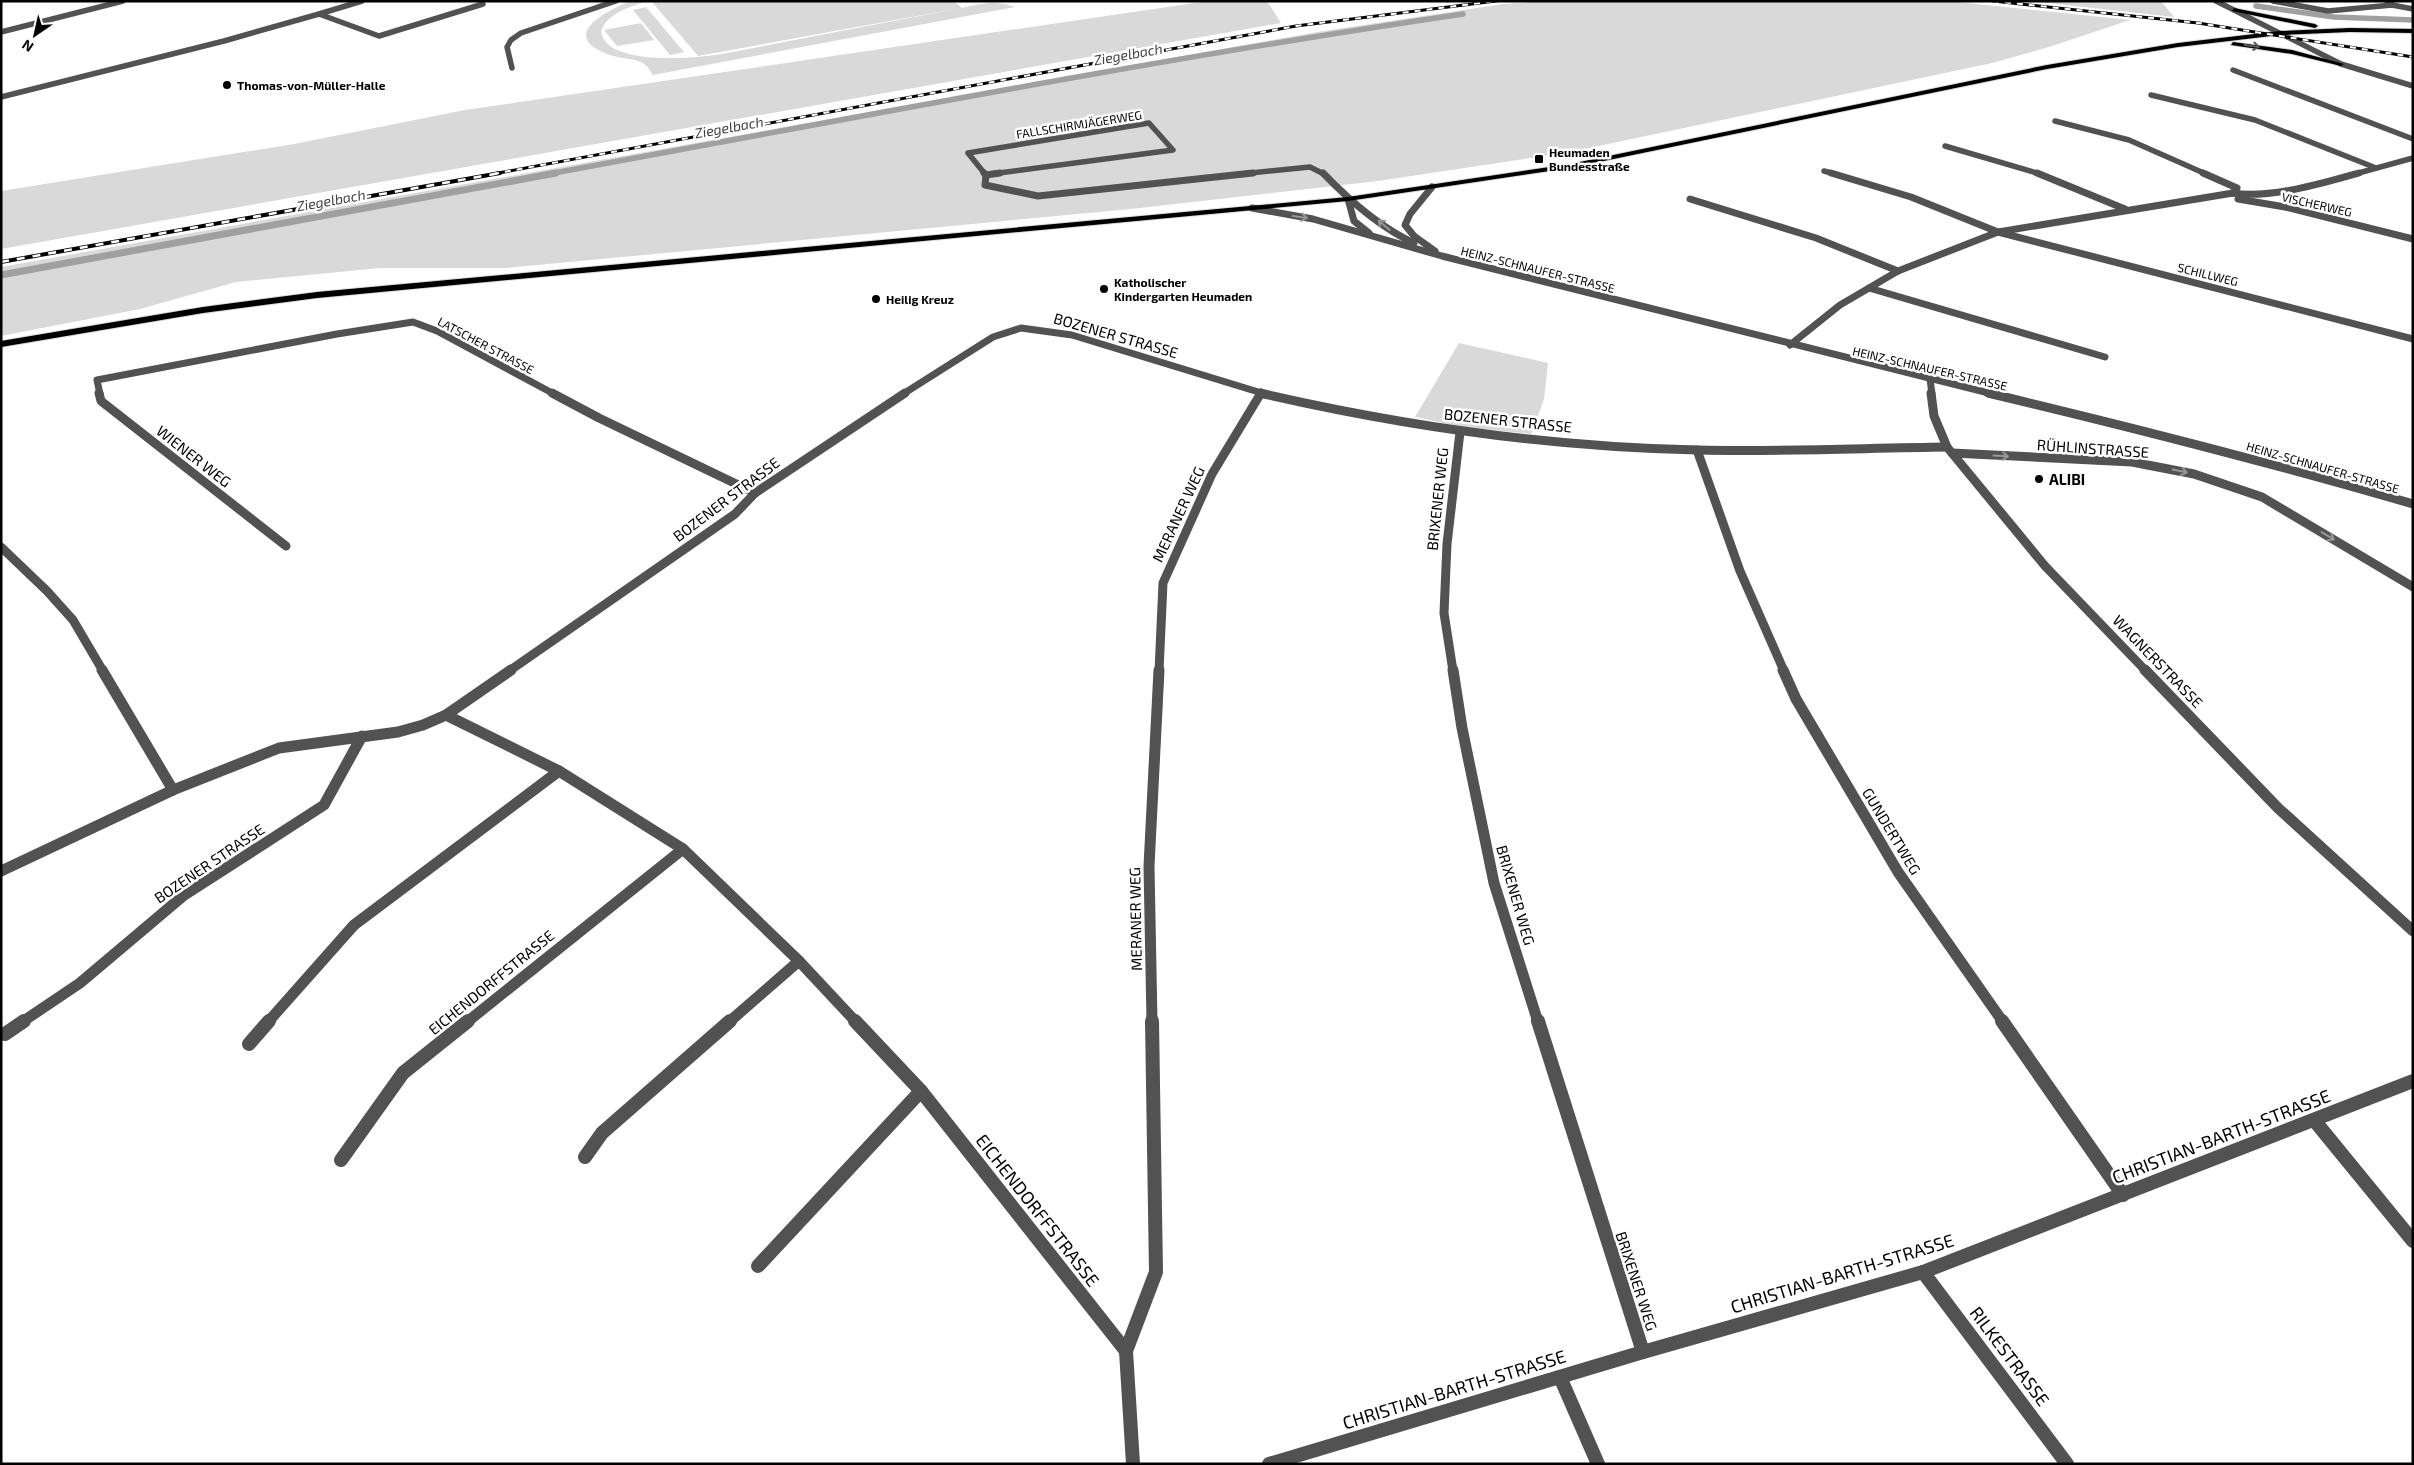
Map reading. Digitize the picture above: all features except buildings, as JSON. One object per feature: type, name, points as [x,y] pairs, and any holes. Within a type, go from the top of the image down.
[{"type":"main road","points":[[2234,10],[2313,26],[2350,30]]},
{"type":"main road","points":[[1,344],[203,310],[317,296],[1348,199],[1570,166],[2048,67],[2203,42],[2280,33],[2350,30],[2413,31]]},
{"type":"main road","points":[[2203,42],[2283,50],[2341,64]]},
{"type":"street","points":[[1,32],[123,1]]},
{"type":"street","points":[[1,97],[215,44],[362,1]]},
{"type":"street","points":[[512,68],[507,47],[511,40],[521,33],[616,1]]},
{"type":"street","points":[[2216,1],[2341,64],[2413,86]]},
{"type":"street","points":[[2273,1],[2328,11],[2391,3]]},
{"type":"street","points":[[2370,1],[2391,3],[2413,9]]},
{"type":"street","points":[[319,14],[379,36],[483,4]]},
{"type":"street","points":[[2233,70],[2413,139]]},
{"type":"street","points":[[2151,95],[2255,120],[2376,168]]},
{"type":"street","points":[[2055,120],[2129,140],[2237,188],[2233,193]]},
{"type":"street","name":"FALLSCHIRMJÄGERWEG","points":[[986,175],[1173,150],[1149,123],[968,153],[986,175],[985,185],[1038,196],[1310,167],[1321,171],[1348,199]]},
{"type":"street","points":[[1945,146],[2026,168],[2126,209]]},
{"type":"street","points":[[1790,345],[1840,305],[1898,271],[1998,232],[2126,209],[2233,193],[2246,195],[2316,185],[2413,158]]},
{"type":"street","name":"SCHILLWEG","points":[[1824,171],[1911,197],[1998,232],[2413,339]]},
{"type":"street","name":"HEINZ-SCHNAUFER-STRASSE","points":[[1432,187],[1424,200],[1410,211],[1405,225],[1414,236],[1442,256]]},
{"type":"street","name":"VISCHERWEG","points":[[2216,196],[2285,208],[2413,239]]},
{"type":"street","name":"HEINZ-SCHNAUFER-STRASSE","points":[[1348,199],[1376,218],[1394,234],[1442,256]]},
{"type":"street","name":"HEINZ-SCHNAUFER-STRASSE","points":[[1348,199],[1354,221],[1376,237]]},
{"type":"street","points":[[1690,199],[1816,238],[1898,271]]},
{"type":"street","name":"HEINZ-SCHNAUFER-STRASSE","points":[[1252,208],[1313,219],[1442,256],[1790,345],[2152,432],[2297,470],[2413,504]]},
{"type":"street","points":[[1868,288],[2105,357]]},
{"type":"street","name":"LATSCHER STRASSE","points":[[98,380],[337,334],[414,322],[437,331],[599,418],[755,493]]},
{"type":"street","name":"BOZENER STRASSE","points":[[1,871],[173,790],[279,748],[398,732],[423,725],[446,715],[735,514],[755,493],[951,362],[993,337],[1021,328],[1072,335],[1261,393],[1460,432],[1697,450],[1950,450]]},
{"type":"street","name":"WAGNERSTRASSE","points":[[1930,379],[1934,416],[1950,450],[2045,566],[2278,808],[2413,931]]},
{"type":"street","name":"WIENER WEG","points":[[98,380],[101,401],[286,546]]},
{"type":"street","name":"MERANER WEG","points":[[1133,1464],[1126,1351],[1156,1272],[1149,866],[1163,583],[1212,474],[1261,393]]},
{"type":"street","name":"BRIXENER WEG","points":[[1460,432],[1446,544],[1444,613],[1462,728],[1494,883],[1643,1352]]},
{"type":"street","name":"GUNDERTWEG","points":[[1697,450],[1740,571],[1796,698],[1898,872],[2123,1195]]},
{"type":"street","name":"RÜHLINSTRASSE","points":[[1950,450],[2132,462],[2194,474],[2262,497],[2413,587]]},
{"type":"street","points":[[1,547],[47,591],[73,620],[173,790]]},
{"type":"street","name":"EICHENDORFFSTRASSE","points":[[446,715],[559,771],[683,849],[799,961],[921,1091],[1126,1351]]},
{"type":"street","name":"BOZENER STRASSE","points":[[5,1034],[80,983],[183,896],[324,805],[362,736]]},
{"type":"street","points":[[249,1044],[354,926],[559,771]]},
{"type":"street","name":"EICHENDORFFSTRASSE","points":[[341,1160],[402,1073],[683,849]]},
{"type":"street","points":[[585,1158],[602,1134],[799,961]]},
{"type":"street","name":"CHRISTIAN-BARTH-STRASSE","points":[[1269,1464],[1643,1352],[1923,1272],[2413,1081]]},
{"type":"street","points":[[758,1266],[921,1091]]},
{"type":"street","points":[[2314,1120],[2413,1241]]},
{"type":"street","name":"RILKESTRASSE","points":[[1923,1272],[2067,1464]]},
{"type":"street","points":[[1560,1377],[1598,1464]]},
{"type":"shaded area","points":[[631,1],[649,1],[614,15],[604,25],[601,32],[607,43],[619,51],[654,58],[693,57],[722,54],[961,8],[698,56],[652,2],[954,1],[962,8],[989,3],[1015,7],[653,75],[643,63],[610,55],[595,48],[587,40],[586,33],[591,25],[609,11]]},
{"type":"shaded area","points":[[1208,1],[1267,1],[1281,23],[1,249],[1,191],[294,144],[465,110]]},
{"type":"shaded area","points":[[1548,1],[1948,1],[2130,20],[2049,47],[1992,63],[1570,152],[1378,181],[1131,209],[506,268],[380,268],[236,282],[140,309],[1,336],[1,267],[1317,32],[1503,4]]},
{"type":"shaded area","points":[[2030,1],[2161,1],[2174,17]]},
{"type":"shaded area","points":[[646,7],[684,52],[670,55],[633,10]]},
{"type":"shaded area","points":[[641,23],[654,40],[617,46],[604,30]]},
{"type":"shaded area","points":[[1459,343],[1548,363],[1544,399],[1531,434],[1462,427],[1415,417]]},
{"type":"waterway","name":"Ziegelbach","points":[[2256,6],[2334,17],[2413,20]]},
{"type":"waterway","name":"Ziegelbach","points":[[549,174],[1119,70],[1348,31],[1463,14]]},
{"type":"waterway","name":"Ziegelbach","points":[[1,275],[556,173]]},
{"type":"railway","points":[[493,174],[1296,26],[1496,1]]},
{"type":"railway","points":[[1993,1],[2198,23],[2413,57]]},
{"type":"railway","points":[[1,262],[500,173]]},
{"type":"place","name":"Thomas-von-Müller-Halle","points":[[227,85]]},
{"type":"place","name":"Heumaden Bundesstraße","points":[[1539,159]]},
{"type":"place","name":"Katholischer Kindergarten Heumaden","points":[[1104,289]]},
{"type":"place","name":"Heilig Kreuz","points":[[876,299]]},
{"type":"place","name":"ALIBI","points":[[2039,479]]}]
